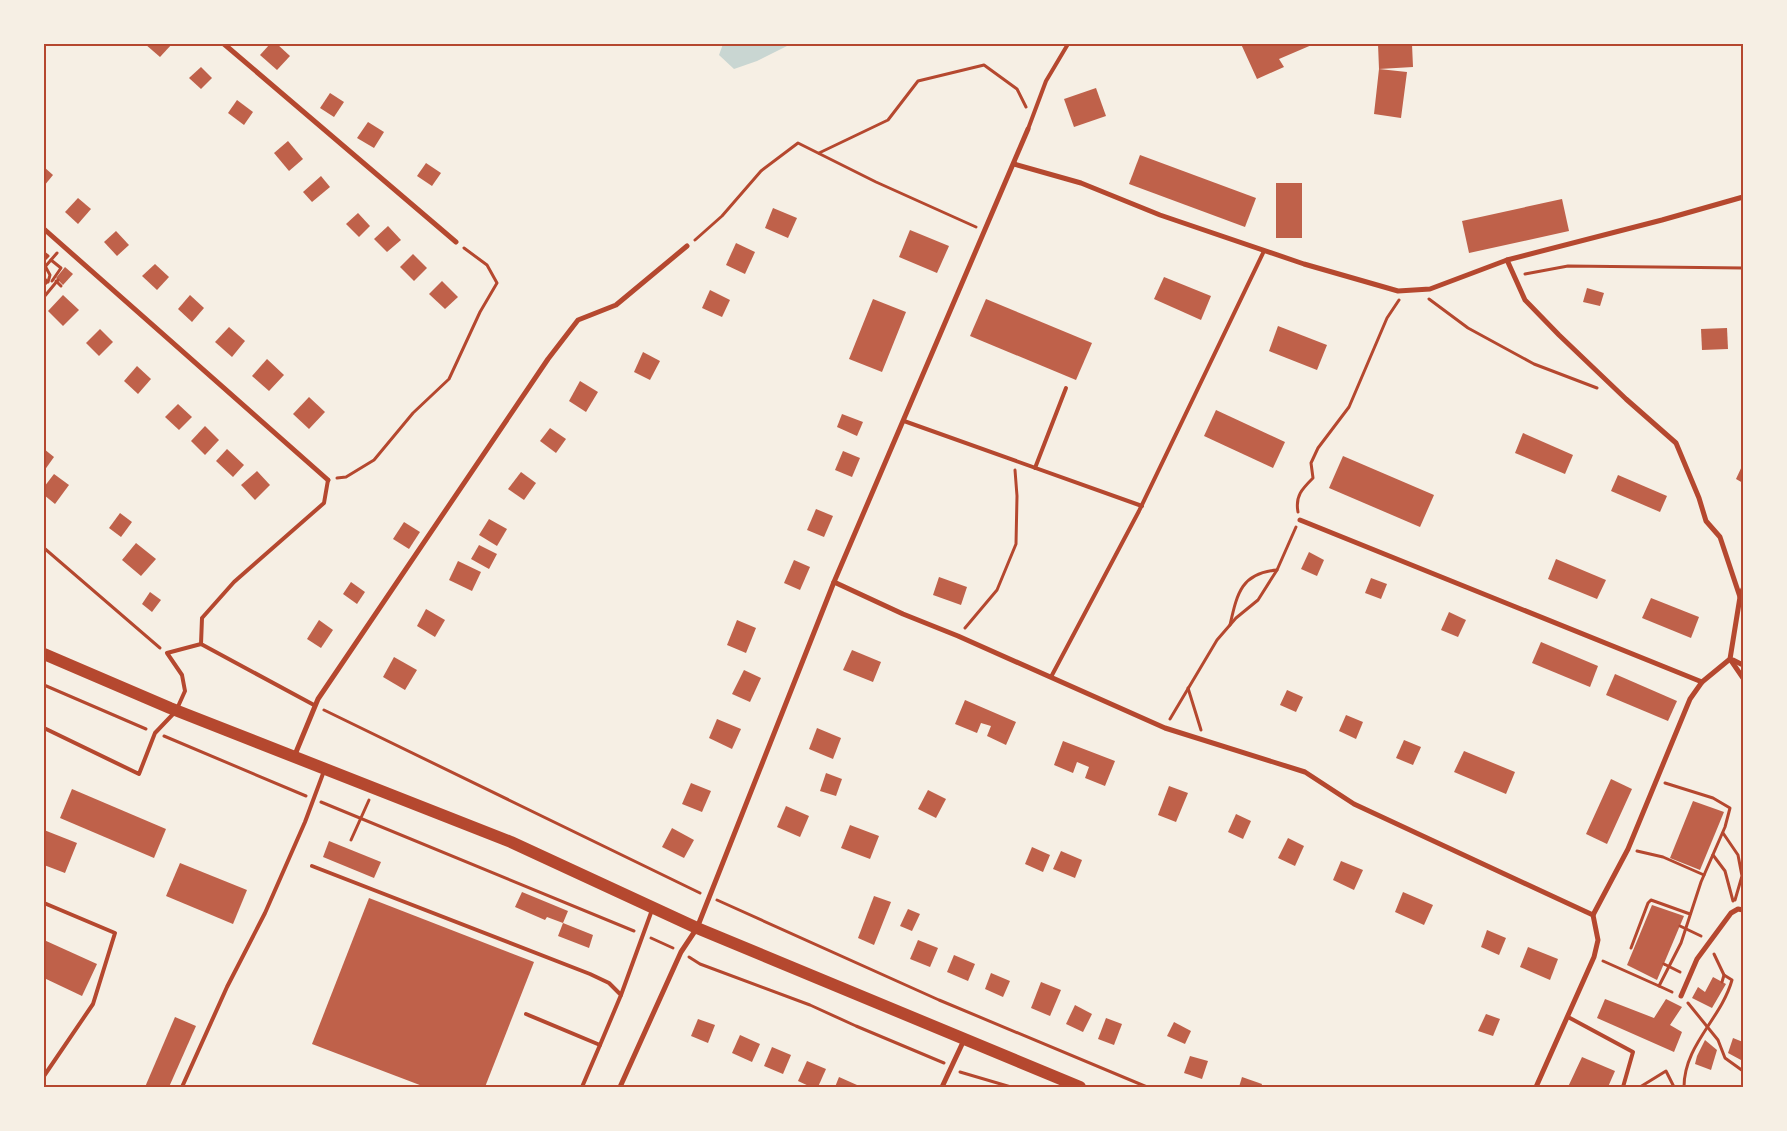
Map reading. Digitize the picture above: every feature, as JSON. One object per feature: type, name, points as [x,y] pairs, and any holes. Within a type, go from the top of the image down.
[{"type":"main road","points":[[44,654],[176,711],[511,842],[697,928],[1080,1087]]},
{"type":"street","points":[[224,44],[456,242]]},
{"type":"street","points":[[620,1087],[681,952],[697,928],[834,582],[1028,129]]},
{"type":"street","points":[[1014,164],[1081,183],[1160,215],[1264,251],[1398,290],[1430,289],[1508,260],[1743,197]]},
{"type":"street","points":[[44,228],[328,480]]},
{"type":"street","points":[[294,757],[314,705],[548,359],[578,320],[616,305],[687,246]]},
{"type":"street","points":[[1508,260],[1525,300],[1559,336],[1676,443],[1699,498],[1706,521],[1720,537],[1740,597]]},
{"type":"street","points":[[1300,520],[1702,682]]},
{"type":"street","points":[[834,582],[1165,728],[1305,772],[1354,804],[1593,915]]},
{"type":"street","points":[[1536,1087],[1594,957],[1598,940],[1593,915],[1628,849],[1690,699],[1702,682],[1730,659],[1743,589]]},
{"type":"street","points":[[1730,659],[1743,665]]},
{"type":"street","points":[[1730,659],[1743,678]]},
{"type":"street","points":[[1681,996],[1697,959],[1731,913],[1738,909],[1743,910]]},
{"type":"street","points":[[942,1087],[964,1038]]},
{"type":"lane","points":[[1028,129],[1046,81],[1068,44]]},
{"type":"lane","points":[[1051,677],[1142,506],[1264,251]]},
{"type":"lane","points":[[1035,468],[1066,388]]},
{"type":"lane","points":[[904,421],[1142,506]]},
{"type":"lane","points":[[201,644],[202,618],[234,582],[324,503],[328,480]]},
{"type":"lane","points":[[44,728],[139,774],[156,733],[176,711],[185,691],[182,675],[167,653],[201,644],[314,705]]},
{"type":"lane","points":[[182,1087],[227,987],[265,913],[305,822],[325,769]]},
{"type":"lane","points":[[312,866],[590,974],[609,983],[621,995]]},
{"type":"lane","points":[[44,903],[115,933],[93,1004],[44,1076]]},
{"type":"lane","points":[[582,1087],[621,995],[653,907]]},
{"type":"lane","points":[[526,1014],[600,1046]]},
{"type":"lane","points":[[1568,1017],[1633,1052],[1623,1087]]},
{"type":"path","points":[[819,153],[888,120],[918,81],[984,65],[1016,90],[1032,120]]},
{"type":"path","points":[[687,246],[722,216],[761,171],[798,143],[876,182],[963,220],[984,232]]},
{"type":"path","points":[[328,480],[346,477],[374,460],[413,413],[448,379],[480,312],[497,283],[487,265],[456,242]]},
{"type":"path","points":[[44,253],[48,256],[44,264],[50,281]]},
{"type":"path","points":[[44,264],[52,259],[61,268],[50,281],[44,299]]},
{"type":"path","points":[[1514,276],[1568,266],[1743,268]]},
{"type":"path","points":[[44,278],[61,286]]},
{"type":"path","points":[[1165,728],[1217,640],[1258,600],[1276,570],[1300,520],[1297,505],[1300,491],[1313,478],[1310,463],[1318,448],[1349,407],[1387,318],[1406,290]]},
{"type":"path","points":[[1417,290],[1468,328],[1534,364],[1604,390]]},
{"type":"path","points":[[958,636],[997,590],[1016,544],[1017,496],[1015,461]]},
{"type":"path","points":[[44,548],[167,653]]},
{"type":"path","points":[[1230,626],[1236,598],[1245,582],[1262,571],[1276,570]]},
{"type":"path","points":[[44,685],[125,721],[643,934],[681,952],[700,964],[810,1005],[952,1066],[961,1072],[1011,1087]]},
{"type":"path","points":[[1188,688],[1204,740]]},
{"type":"path","points":[[314,705],[708,897],[939,1000],[1147,1087]]},
{"type":"path","points":[[1656,780],[1713,798],[1730,808],[1723,832],[1704,875],[1686,928],[1670,967],[1659,986]]},
{"type":"path","points":[[352,840],[374,788]]},
{"type":"path","points":[[1713,854],[1725,871],[1734,904],[1742,876],[1742,866],[1738,855],[1723,832]]},
{"type":"path","points":[[1628,849],[1663,857],[1704,875]]},
{"type":"path","points":[[1631,948],[1648,903],[1651,900],[1690,914]]},
{"type":"path","points":[[1680,926],[1709,943],[1724,976],[1722,982]]},
{"type":"path","points":[[1594,957],[1681,996],[1718,1040],[1725,1058],[1743,1071]]},
{"type":"path","points":[[1664,964],[1670,967]]},
{"type":"path","points":[[1684,1087],[1684,1073],[1696,1042],[1723,1004],[1728,992],[1732,980],[1724,976]]},
{"type":"path","points":[[1640,1087],[1666,1071],[1674,1087]]},
{"type":"shaded area","points":[[723,44],[791,44],[757,61],[734,69],[719,55]]},
{"type":"building","points":[[145,44],[172,44],[160,57]]},
{"type":"building","points":[[270,44],[277,44],[290,56],[277,70],[260,55]]},
{"type":"building","points":[[1241,44],[1314,44],[1279,59],[1284,67],[1257,79]]},
{"type":"building","points":[[1378,44],[1412,44],[1413,67],[1379,69]]},
{"type":"building","points":[[201,67],[212,78],[201,89],[189,78]]},
{"type":"building","points":[[1379,69],[1407,72],[1401,118],[1374,114]]},
{"type":"building","points":[[1096,88],[1106,116],[1074,127],[1064,99]]},
{"type":"building","points":[[330,93],[344,102],[334,117],[320,108]]},
{"type":"building","points":[[237,100],[253,112],[244,125],[228,113]]},
{"type":"building","points":[[368,122],[384,132],[374,148],[357,138]]},
{"type":"building","points":[[288,141],[303,159],[289,171],[274,153]]},
{"type":"building","points":[[1140,155],[1256,198],[1245,227],[1129,184]]},
{"type":"building","points":[[426,163],[441,173],[432,186],[417,176]]},
{"type":"building","points":[[44,167],[53,175],[44,186]]},
{"type":"building","points":[[321,176],[330,187],[312,202],[303,192]]},
{"type":"building","points":[[1276,183],[1302,183],[1302,238],[1276,238]]},
{"type":"building","points":[[78,198],[91,209],[78,224],[65,212]]},
{"type":"building","points":[[1562,199],[1569,231],[1469,253],[1462,221]]},
{"type":"building","points":[[773,208],[797,218],[788,238],[765,228]]},
{"type":"building","points":[[358,213],[370,226],[359,237],[346,224]]},
{"type":"building","points":[[388,226],[401,240],[387,252],[374,239]]},
{"type":"building","points":[[910,230],[949,246],[937,273],[899,257]]},
{"type":"building","points":[[116,231],[129,245],[117,256],[104,242]]},
{"type":"building","points":[[736,243],[755,252],[745,274],[726,265]]},
{"type":"building","points":[[413,254],[427,268],[414,281],[400,267]]},
{"type":"building","points":[[155,264],[169,277],[157,290],[142,276]]},
{"type":"building","points":[[65,267],[73,274],[63,285],[56,278]]},
{"type":"building","points":[[1164,277],[1211,296],[1201,320],[1154,299]]},
{"type":"building","points":[[442,281],[458,297],[445,309],[429,294]]},
{"type":"building","points":[[1587,288],[1604,293],[1600,306],[1583,302]]},
{"type":"building","points":[[710,290],[730,300],[722,317],[702,308]]},
{"type":"building","points":[[63,295],[79,310],[63,326],[48,311]]},
{"type":"building","points":[[190,295],[204,308],[192,322],[178,309]]},
{"type":"building","points":[[873,299],[906,312],[882,372],[849,359]]},
{"type":"building","points":[[986,299],[1092,343],[1076,380],[970,336]]},
{"type":"building","points":[[1278,326],[1327,345],[1317,370],[1269,351]]},
{"type":"building","points":[[229,327],[245,341],[232,357],[215,342]]},
{"type":"building","points":[[1727,328],[1728,349],[1702,350],[1701,329]]},
{"type":"building","points":[[100,329],[113,342],[99,356],[86,343]]},
{"type":"building","points":[[643,352],[660,361],[650,380],[634,372]]},
{"type":"building","points":[[267,359],[284,375],[269,391],[252,376]]},
{"type":"building","points":[[137,366],[151,379],[138,394],[124,381]]},
{"type":"building","points":[[580,381],[598,392],[586,412],[569,401]]},
{"type":"building","points":[[309,397],[325,412],[309,429],[293,414]]},
{"type":"building","points":[[178,404],[192,417],[179,430],[165,417]]},
{"type":"building","points":[[1216,410],[1285,442],[1273,468],[1204,436]]},
{"type":"building","points":[[842,414],[863,422],[857,436],[837,427]]},
{"type":"building","points":[[205,426],[219,440],[205,455],[191,441]]},
{"type":"building","points":[[550,428],[566,439],[556,453],[540,441]]},
{"type":"building","points":[[1523,433],[1573,455],[1565,474],[1515,453]]},
{"type":"building","points":[[44,449],[54,457],[44,471]]},
{"type":"building","points":[[227,449],[244,465],[233,477],[216,461]]},
{"type":"building","points":[[843,451],[860,458],[852,477],[835,470]]},
{"type":"building","points":[[1343,456],[1434,495],[1420,527],[1329,488]]},
{"type":"building","points":[[1743,464],[1743,483],[1736,479]]},
{"type":"building","points":[[257,471],[270,485],[255,500],[241,485]]},
{"type":"building","points":[[521,472],[536,483],[524,500],[508,489]]},
{"type":"building","points":[[54,474],[69,485],[55,504],[44,495],[44,487]]},
{"type":"building","points":[[1618,475],[1667,496],[1660,512],[1611,491]]},
{"type":"building","points":[[816,509],[833,516],[824,537],[807,530]]},
{"type":"building","points":[[120,513],[132,522],[121,537],[109,528]]},
{"type":"building","points":[[489,519],[507,529],[497,546],[479,535]]},
{"type":"building","points":[[404,522],[420,532],[409,549],[393,539]]},
{"type":"building","points":[[136,543],[156,559],[141,576],[122,560]]},
{"type":"building","points":[[479,545],[497,554],[489,569],[471,559]]},
{"type":"building","points":[[1309,552],[1324,560],[1317,576],[1301,569]]},
{"type":"building","points":[[1556,559],[1606,580],[1597,599],[1548,579]]},
{"type":"building","points":[[794,560],[810,567],[800,590],[784,583]]},
{"type":"building","points":[[458,561],[481,572],[472,591],[449,580]]},
{"type":"building","points":[[939,577],[967,587],[961,605],[933,595]]},
{"type":"building","points":[[1371,578],[1387,584],[1381,599],[1365,593]]},
{"type":"building","points":[[351,582],[365,592],[357,604],[343,594]]},
{"type":"building","points":[[150,592],[161,600],[152,612],[142,604]]},
{"type":"building","points":[[1651,598],[1699,617],[1691,638],[1642,618]]},
{"type":"building","points":[[426,609],[445,620],[435,637],[417,626]]},
{"type":"building","points":[[1449,612],[1466,620],[1458,637],[1441,630]]},
{"type":"building","points":[[319,620],[333,630],[321,648],[307,639]]},
{"type":"building","points":[[737,620],[756,628],[746,653],[727,645]]},
{"type":"building","points":[[1541,642],[1598,666],[1590,687],[1532,663]]},
{"type":"building","points":[[852,650],[881,662],[873,682],[843,670]]},
{"type":"building","points":[[394,657],[417,670],[405,690],[383,677]]},
{"type":"building","points":[[744,670],[761,678],[750,702],[732,694]]},
{"type":"building","points":[[1615,674],[1677,701],[1668,721],[1606,695]]},
{"type":"building","points":[[1287,690],[1303,697],[1296,712],[1280,705]]},
{"type":"building","points":[[965,700],[1016,722],[1006,745],[987,736],[991,726],[981,723],[977,733],[955,724]]},
{"type":"building","points":[[1346,715],[1363,722],[1356,739],[1339,731]]},
{"type":"building","points":[[717,719],[741,729],[732,749],[709,738]]},
{"type":"building","points":[[817,728],[841,738],[833,759],[809,749]]},
{"type":"building","points":[[1404,740],[1421,747],[1413,765],[1396,758]]},
{"type":"building","points":[[1063,741],[1115,761],[1105,786],[1085,778],[1089,767],[1077,762],[1073,773],[1054,765]]},
{"type":"building","points":[[1464,751],[1515,772],[1506,794],[1454,772]]},
{"type":"building","points":[[826,773],[842,779],[836,796],[820,791]]},
{"type":"building","points":[[1611,779],[1632,789],[1607,844],[1586,834]]},
{"type":"building","points":[[691,783],[711,791],[702,812],[682,804]]},
{"type":"building","points":[[1169,786],[1188,793],[1176,822],[1158,815]]},
{"type":"building","points":[[72,789],[166,829],[154,858],[60,818]]},
{"type":"building","points":[[928,790],[946,799],[936,818],[918,809]]},
{"type":"building","points":[[1693,801],[1724,812],[1700,870],[1670,858]]},
{"type":"building","points":[[786,806],[809,816],[800,837],[777,827]]},
{"type":"building","points":[[1236,814],[1251,821],[1243,839],[1228,832]]},
{"type":"building","points":[[850,825],[879,836],[870,859],[841,848]]},
{"type":"building","points":[[672,828],[694,840],[684,858],[662,847]]},
{"type":"building","points":[[44,830],[77,843],[65,873],[44,865]]},
{"type":"building","points":[[1288,838],[1304,846],[1295,866],[1278,858]]},
{"type":"building","points":[[329,841],[381,862],[374,878],[323,857]]},
{"type":"building","points":[[1032,847],[1050,855],[1043,872],[1025,864]]},
{"type":"building","points":[[1061,851],[1082,860],[1075,878],[1053,869]]},
{"type":"building","points":[[1341,861],[1363,870],[1354,890],[1333,880]]},
{"type":"building","points":[[180,863],[247,890],[233,924],[166,896]]},
{"type":"building","points":[[522,892],[568,911],[563,923],[547,917],[545,920],[515,907]]},
{"type":"building","points":[[1403,892],[1433,905],[1424,925],[1395,912]]},
{"type":"building","points":[[874,896],[891,902],[874,945],[858,938]]},
{"type":"building","points":[[369,898],[534,962],[485,1087],[425,1087],[312,1044]]},
{"type":"building","points":[[1652,905],[1684,916],[1657,980],[1627,965]]},
{"type":"building","points":[[908,909],[920,914],[912,931],[900,926]]},
{"type":"building","points":[[563,923],[593,935],[589,948],[558,936]]},
{"type":"building","points":[[1487,930],[1506,938],[1499,955],[1481,947]]},
{"type":"building","points":[[44,940],[97,964],[82,996],[44,978]]},
{"type":"building","points":[[918,940],[938,948],[930,967],[910,959]]},
{"type":"building","points":[[1528,947],[1558,959],[1550,980],[1520,967]]},
{"type":"building","points":[[954,955],[975,964],[968,981],[947,972]]},
{"type":"building","points":[[991,973],[1010,981],[1003,997],[985,989]]},
{"type":"building","points":[[1713,977],[1726,984],[1712,1008],[1692,998],[1698,987],[1705,992]]},
{"type":"building","points":[[1041,982],[1061,990],[1050,1016],[1031,1008]]},
{"type":"building","points":[[1605,999],[1654,1018],[1666,999],[1682,1007],[1670,1025],[1682,1032],[1674,1052],[1597,1018]]},
{"type":"building","points":[[1075,1005],[1092,1014],[1083,1032],[1066,1024]]},
{"type":"building","points":[[1486,1014],[1500,1019],[1493,1036],[1478,1031]]},
{"type":"building","points":[[175,1017],[196,1026],[169,1087],[145,1087]]},
{"type":"building","points":[[1106,1018],[1122,1024],[1114,1045],[1098,1039]]},
{"type":"building","points":[[698,1019],[715,1025],[708,1043],[691,1036]]},
{"type":"building","points":[[1174,1022],[1191,1031],[1185,1044],[1167,1036]]},
{"type":"building","points":[[740,1035],[760,1044],[752,1062],[732,1053]]},
{"type":"building","points":[[1733,1038],[1743,1042],[1743,1065],[1741,1060],[1728,1053]]},
{"type":"building","points":[[1705,1040],[1717,1050],[1711,1070],[1695,1064]]},
{"type":"building","points":[[772,1047],[791,1055],[783,1074],[764,1066]]},
{"type":"building","points":[[1190,1056],[1208,1061],[1202,1079],[1184,1073]]},
{"type":"building","points":[[1582,1057],[1615,1071],[1608,1087],[1568,1087]]},
{"type":"building","points":[[807,1061],[826,1069],[818,1087],[811,1087],[798,1081]]},
{"type":"building","points":[[839,1077],[857,1085],[856,1087],[835,1087]]},
{"type":"building","points":[[1242,1077],[1262,1084],[1261,1087],[1239,1087]]}]
